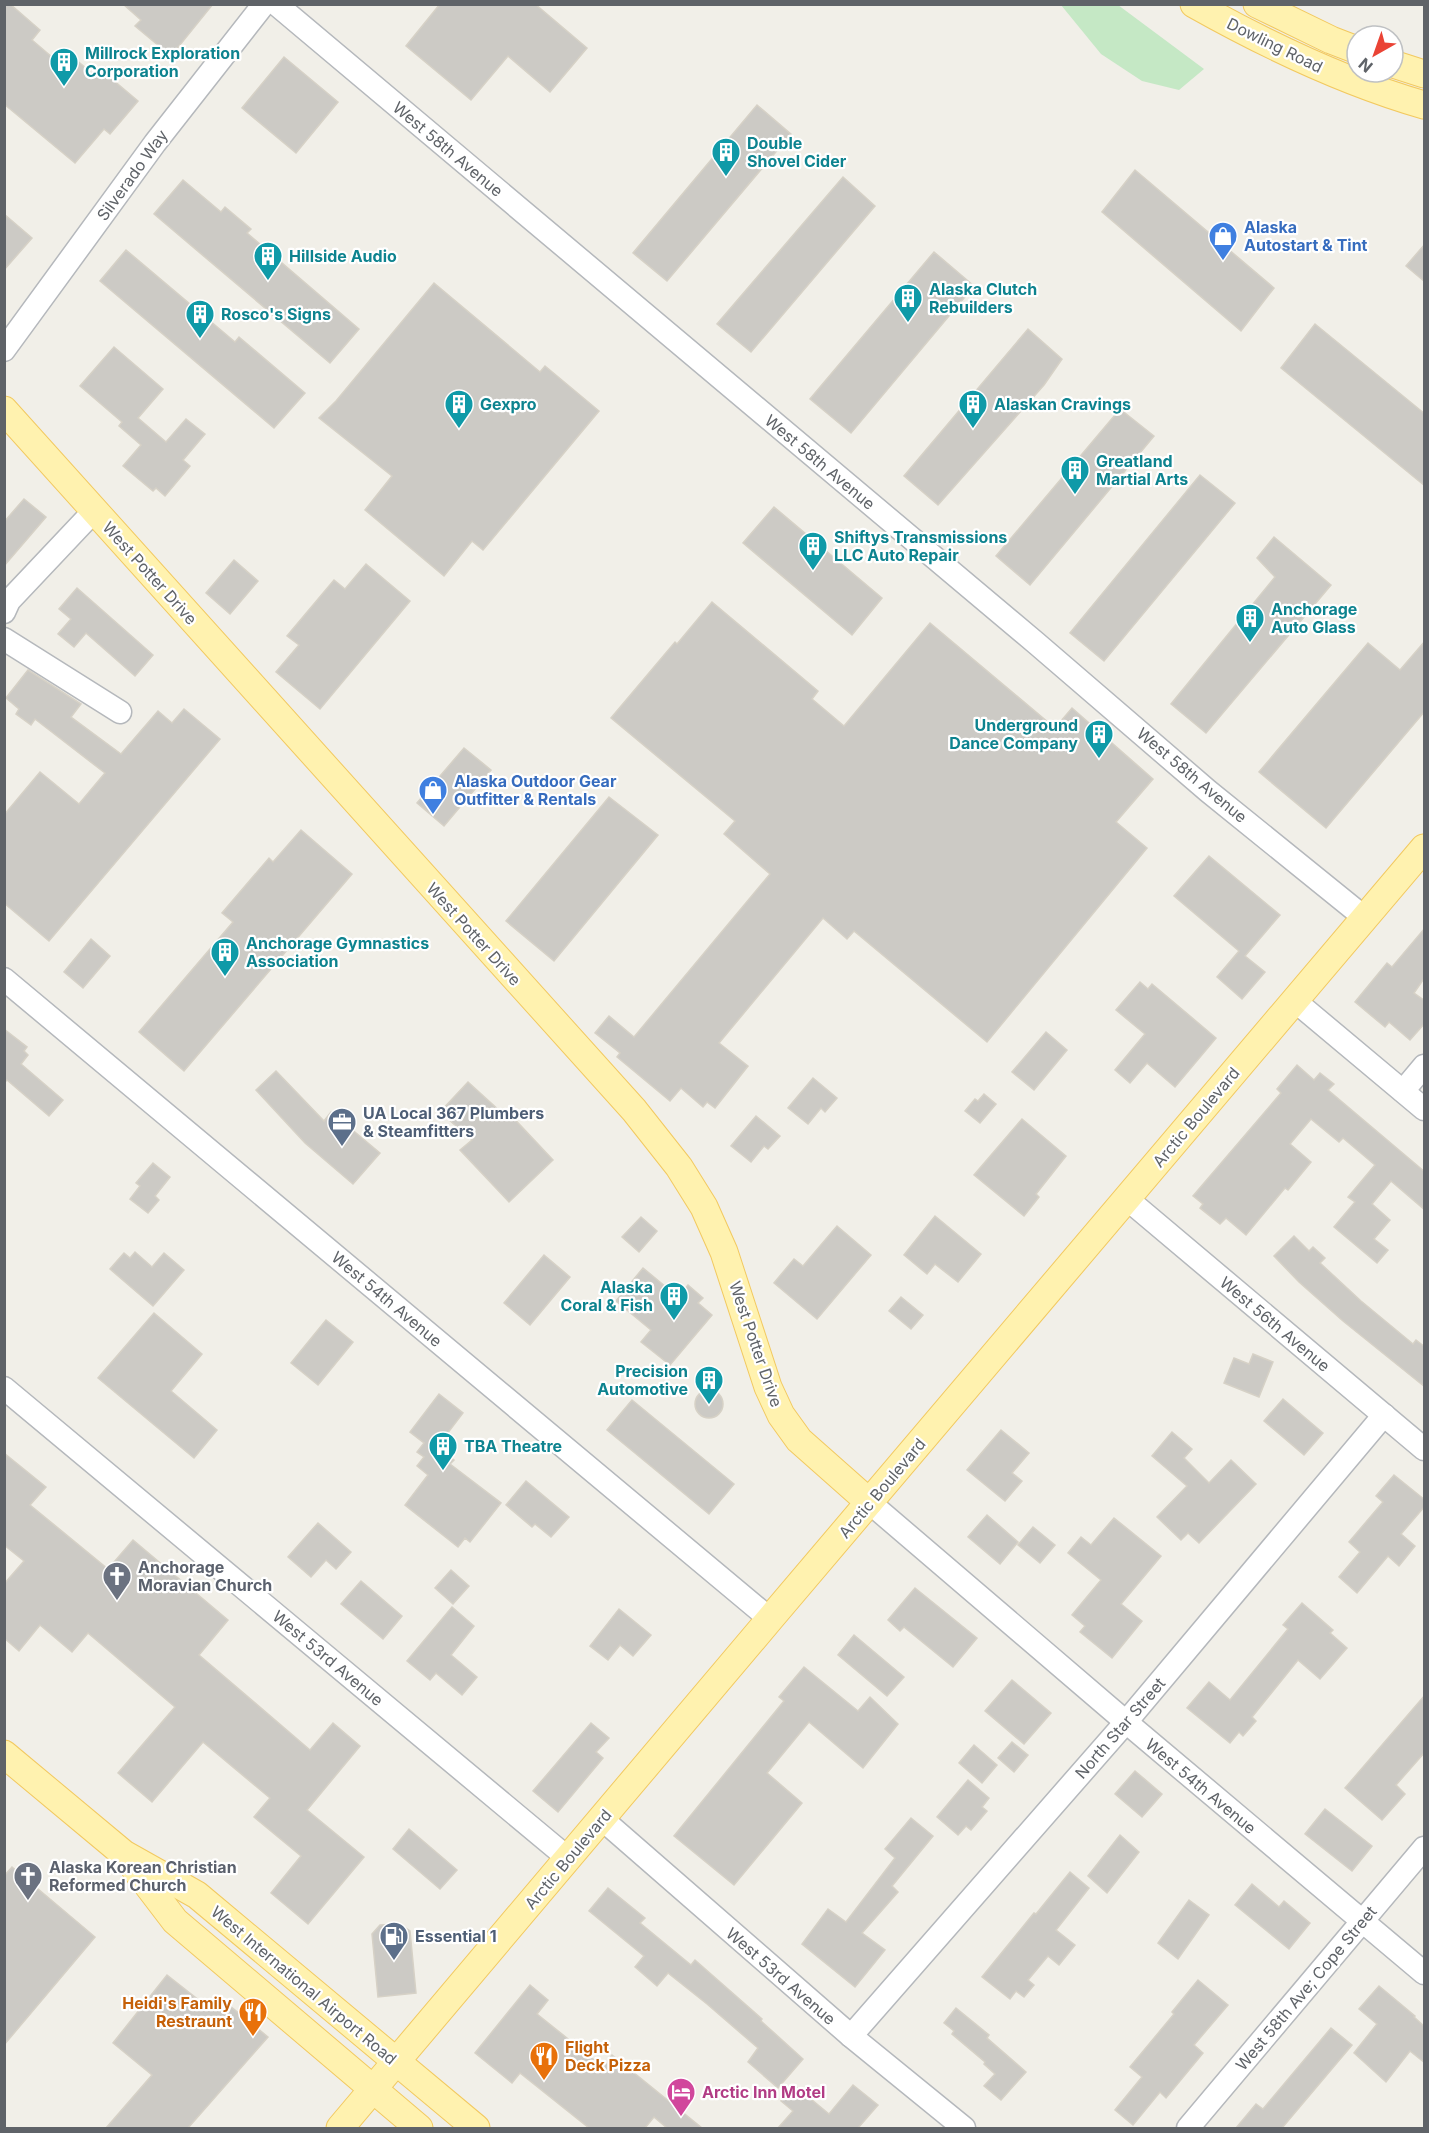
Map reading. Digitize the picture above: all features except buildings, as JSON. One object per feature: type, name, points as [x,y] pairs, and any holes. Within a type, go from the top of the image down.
[{"type":"main road","name":"Dowling Road","points":[[1194,4],[1275,47],[1328,70],[1425,105]]},
{"type":"main road","name":"Dowling Road","points":[[1257,4],[1345,45]]},
{"type":"main road","points":[[1405,68],[1425,74]]},
{"type":"main road","name":"West Potter Drive","points":[[4,410],[634,1110],[671,1157],[704,1207],[724,1252],[768,1387],[781,1415],[800,1440],[869,1502]]},
{"type":"main road","name":"Arctic Boulevard","points":[[340,2128],[1425,848]]},
{"type":"main road","name":"West International Airport Road","points":[[4,1754],[124,1854],[198,1895],[476,2128]]},
{"type":"main road","name":"West International Airport Road","points":[[124,1854],[175,1921],[419,2128]]},
{"type":"street","name":"Silverado Way","points":[[4,350],[155,143],[264,4]]},
{"type":"street","name":"West 58th Avenue","points":[[276,4],[1036,643],[1208,791],[1365,918]]},
{"type":"street","points":[[4,612],[9,601],[94,511]]},
{"type":"street","points":[[4,639],[120,712]]},
{"type":"street","name":"West 54th Avenue","points":[[4,979],[770,1619]]},
{"type":"street","points":[[1295,1001],[1425,1109]]},
{"type":"street","points":[[1403,1091],[1425,1066]]},
{"type":"street","name":"West 56th Avenue","points":[[1126,1198],[1425,1449]]},
{"type":"street","name":"West 53rd Avenue","points":[[4,1388],[569,1858]]},
{"type":"street","name":"North Star Street","points":[[851,2036],[1126,1722],[1384,1415]]},
{"type":"street","name":"West 54th Avenue","points":[[869,1502],[1425,1973]]},
{"type":"street","name":"West 53rd Avenue","points":[[602,1820],[851,2036],[964,2128]]},
{"type":"street","name":"West 58th Ave; Cope Street","points":[[1188,2128],[1425,1848]]},
{"type":"green space","points":[[1061,5],[1118,5],[1204,69],[1179,90],[1142,81],[1101,54]]},
{"type":"place","name":"Millrock Exploration Corporation","points":[[64,88]]},
{"type":"place","name":"Double Shovel Cider","points":[[726,178]]},
{"type":"place","name":"Alaska Autostart & Tint","points":[[1223,262]]},
{"type":"place","name":"Hillside Audio","points":[[268,282]]},
{"type":"place","name":"Alaska Clutch Rebuilders","points":[[908,324]]},
{"type":"place","name":"Rosco's Signs","points":[[200,340]]},
{"type":"place","name":"Gexpro","points":[[459,430]]},
{"type":"place","name":"Alaskan Cravings","points":[[973,430]]},
{"type":"place","name":"Greatland Martial Arts","points":[[1075,496]]},
{"type":"place","name":"Shiftys Transmissions LLC Auto Repair","points":[[813,572]]},
{"type":"place","name":"Anchorage Auto Glass","points":[[1250,644]]},
{"type":"place","name":"Underground Dance Company","points":[[1099,760]]},
{"type":"place","name":"Alaska Outdoor Gear Outfitter & Rentals","points":[[433,816]]},
{"type":"place","name":"Anchorage Gymnastics Association","points":[[225,978]]},
{"type":"place","name":"UA Local 367 Plumbers & Steamfitters","points":[[342,1148]]},
{"type":"place","name":"Alaska Coral & Fish","points":[[674,1322]]},
{"type":"place","name":"Precision Automotive","points":[[709,1406]]},
{"type":"place","name":"TBA Theatre","points":[[443,1472]]},
{"type":"place","name":"Anchorage Moravian Church","points":[[117,1602]]},
{"type":"place","name":"Alaska Korean Christian Reformed Church","points":[[28,1902]]},
{"type":"place","name":"Essential 1","points":[[394,1962]]},
{"type":"place","name":"Heidi's Family Restraunt","points":[[253,2038]]},
{"type":"place","name":"Flight Deck Pizza","points":[[544,2082]]},
{"type":"place","name":"Arctic Inn Motel","points":[[681,2118]]}]
